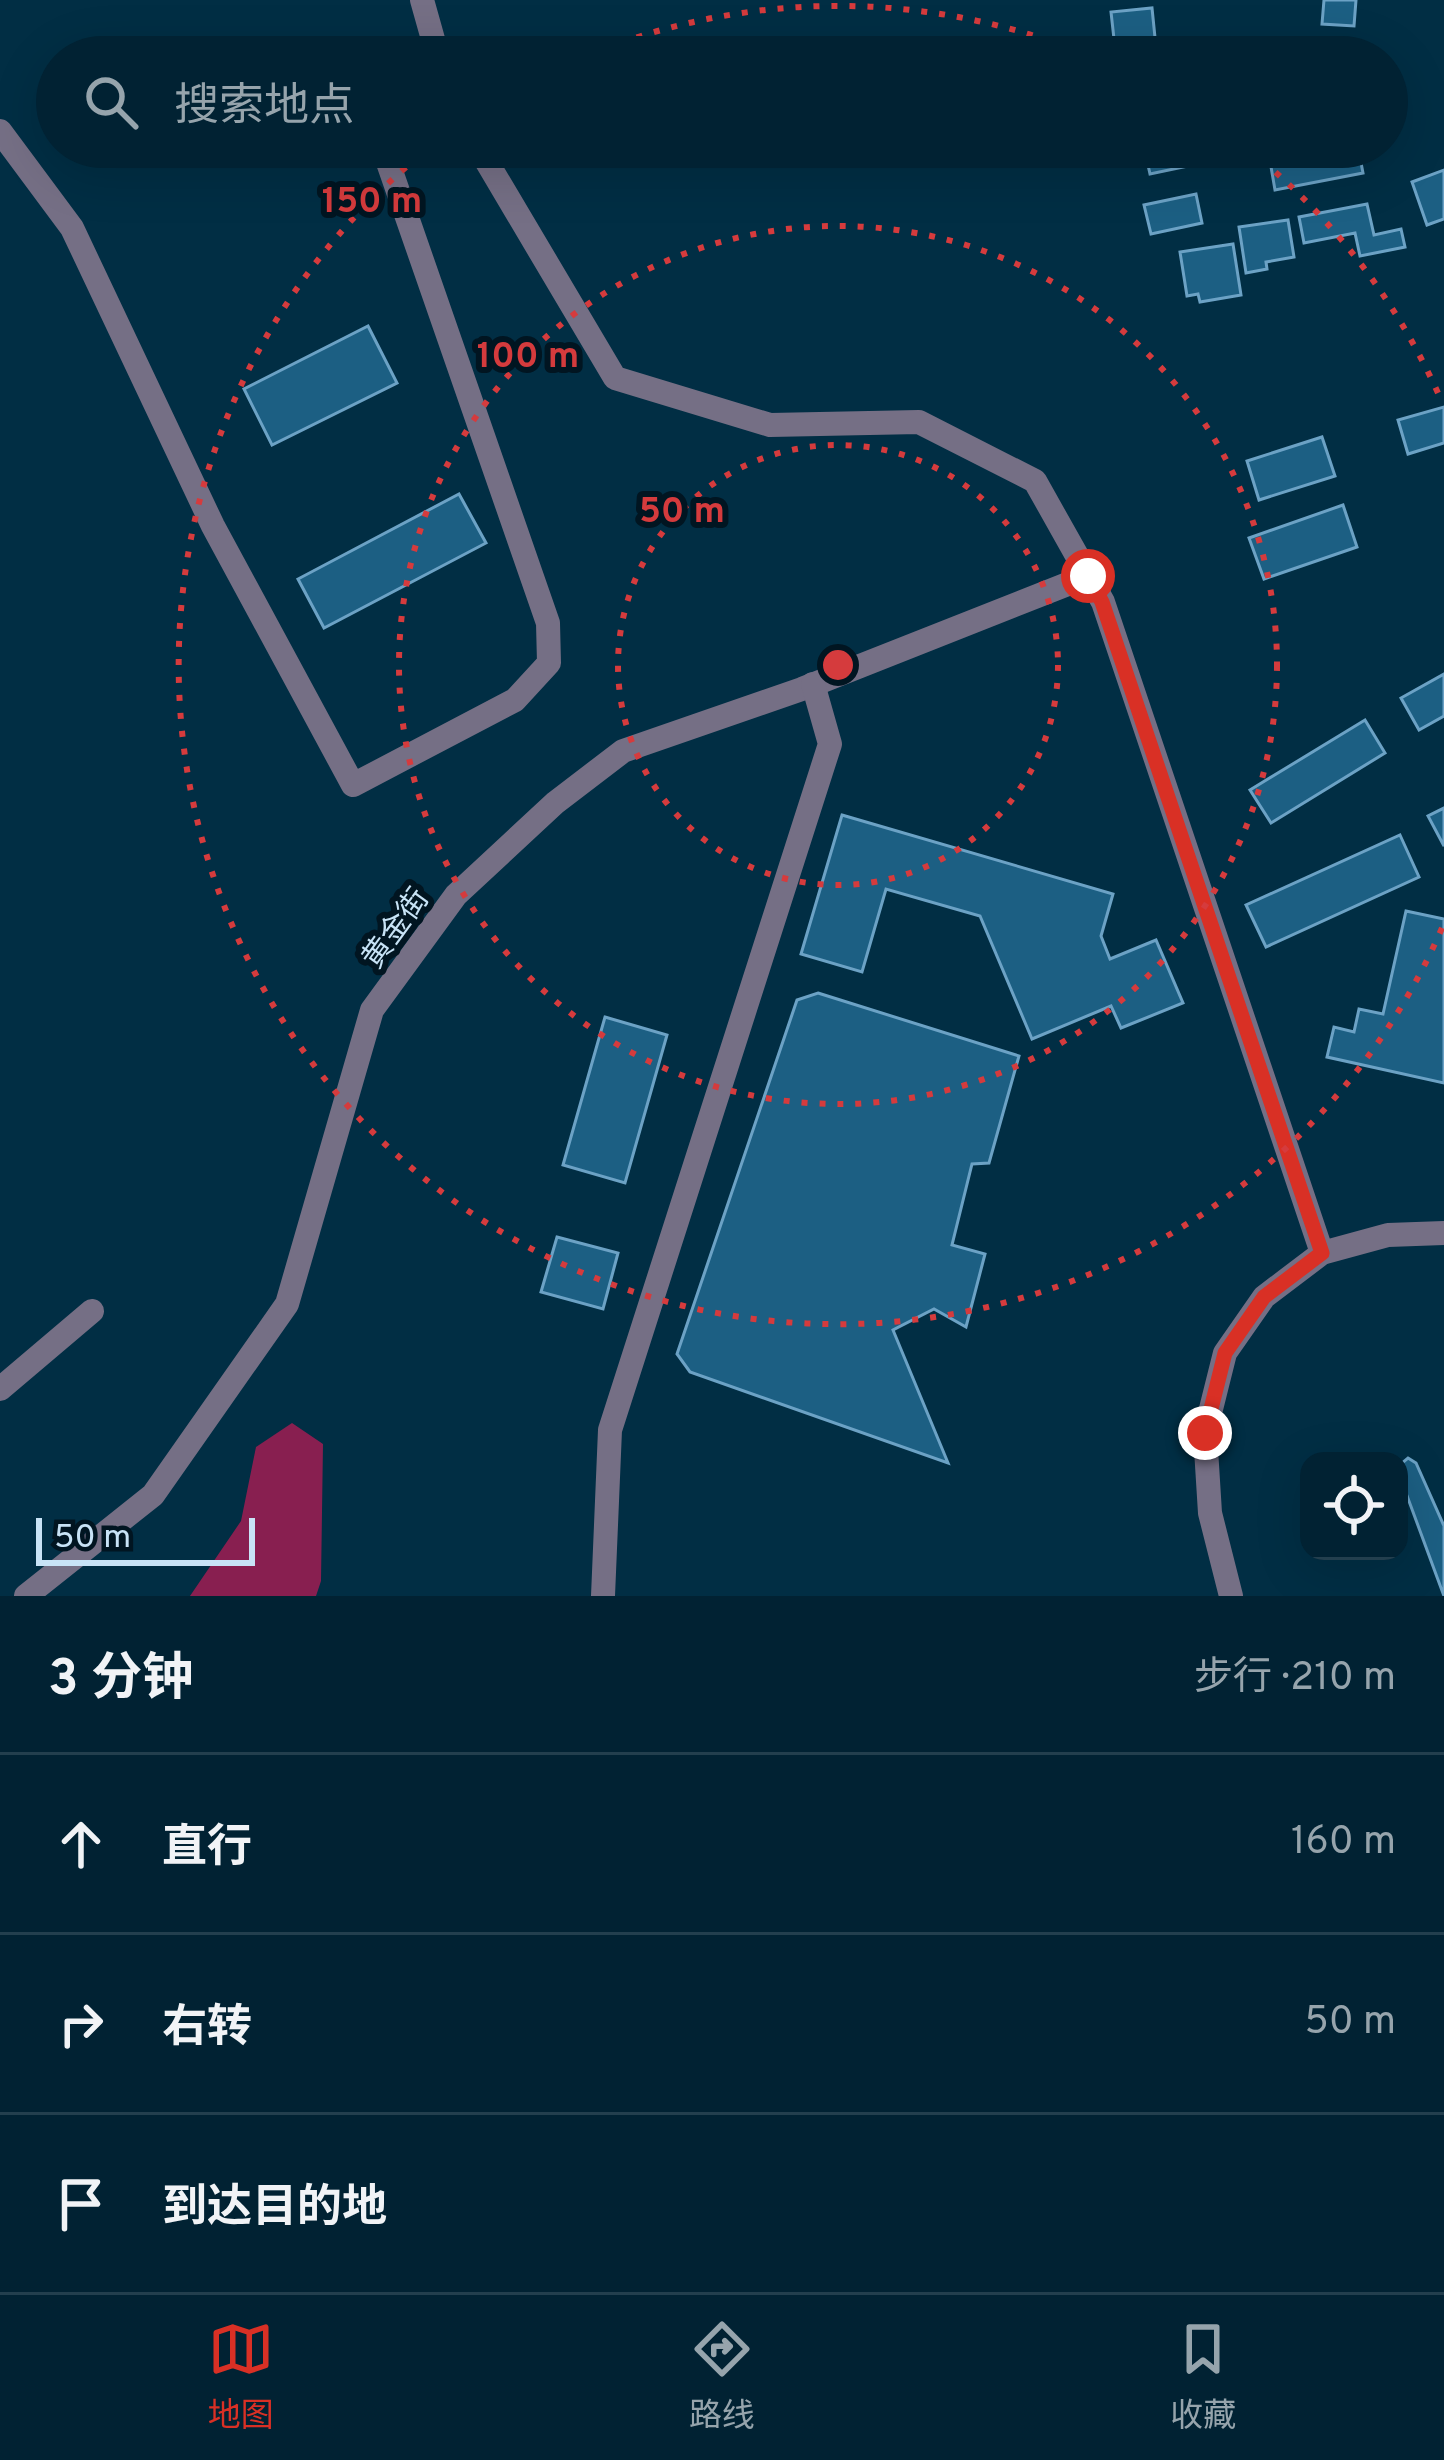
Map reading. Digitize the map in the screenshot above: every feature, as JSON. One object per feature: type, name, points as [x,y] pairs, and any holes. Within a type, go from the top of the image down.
[{"type":"street","points":[[422,0],[432,36]]},
{"type":"street","points":[[0,130],[72,228],[213,526],[353,785],[514,700],[548,663],[548,623],[390,168]]},
{"type":"street","points":[[490,168],[615,378],[770,425],[919,422],[1035,481],[1110,625],[1322,1253]]},
{"type":"street","name":"黄金街","points":[[26,1596],[153,1495],[287,1304],[372,1010],[456,895],[555,803],[623,751],[813,684],[1088,576]]},
{"type":"street","points":[[603,1596],[610,1430],[830,744],[813,684]]},
{"type":"street","points":[[1231,1596],[1210,1513],[1205,1433],[1225,1353],[1264,1297],[1322,1253],[1388,1235],[1444,1233]]},
{"type":"street","points":[[0,1389],[92,1311]]},
{"type":"shaded area","points":[[292,1423],[323,1444],[321,1581],[316,1596],[190,1596],[241,1521],[256,1447]]},
{"type":"building","points":[[1324,0],[1356,0],[1354,26],[1322,24]]},
{"type":"building","points":[[1152,8],[1155,36],[1114,36],[1111,12]]},
{"type":"building","points":[[1271,168],[1362,168],[1363,173],[1275,190]]},
{"type":"building","points":[[1444,170],[1444,219],[1427,225],[1412,182]]},
{"type":"building","points":[[1196,194],[1202,223],[1151,234],[1144,205]]},
{"type":"building","points":[[1367,204],[1374,235],[1401,229],[1405,247],[1360,256],[1355,233],[1304,243],[1299,217]]},
{"type":"building","points":[[1288,220],[1294,257],[1266,262],[1267,269],[1246,273],[1239,227]]},
{"type":"building","points":[[1233,244],[1241,295],[1200,302],[1198,294],[1187,296],[1180,252]]},
{"type":"building","points":[[368,326],[397,383],[272,445],[244,389]]},
{"type":"building","points":[[1444,407],[1444,443],[1408,454],[1398,420]]},
{"type":"building","points":[[1322,437],[1335,476],[1259,500],[1247,461]]},
{"type":"building","points":[[459,494],[486,543],[324,628],[298,579]]},
{"type":"building","points":[[1343,505],[1357,547],[1264,579],[1249,538]]},
{"type":"building","points":[[1444,674],[1444,716],[1419,730],[1401,698]]},
{"type":"building","points":[[1365,720],[1385,753],[1271,823],[1250,790]]},
{"type":"building","points":[[1444,808],[1444,846],[1428,816]]},
{"type":"building","points":[[842,815],[1113,894],[1101,936],[1110,959],[1156,940],[1183,1003],[1121,1028],[1111,1006],[1032,1039],[980,916],[886,889],[862,972],[801,954]]},
{"type":"building","points":[[1400,835],[1419,877],[1266,947],[1246,905]]},
{"type":"building","points":[[1406,911],[1444,919],[1444,1083],[1327,1057],[1334,1027],[1354,1032],[1359,1009],[1383,1014]]},
{"type":"building","points":[[818,993],[1019,1056],[989,1163],[972,1164],[952,1245],[985,1254],[966,1327],[934,1309],[893,1330],[948,1463],[690,1372],[677,1354],[797,1000]]},
{"type":"building","points":[[605,1017],[667,1035],[625,1183],[563,1165]]},
{"type":"building","points":[[557,1237],[618,1253],[603,1309],[541,1292]]},
{"type":"building","points":[[1408,1458],[1416,1463],[1444,1526],[1444,1596],[1408,1498]]},
{"type":"route","points":[[1088,576],[1102,602],[1322,1253],[1264,1297],[1225,1353],[1205,1433]]}]
